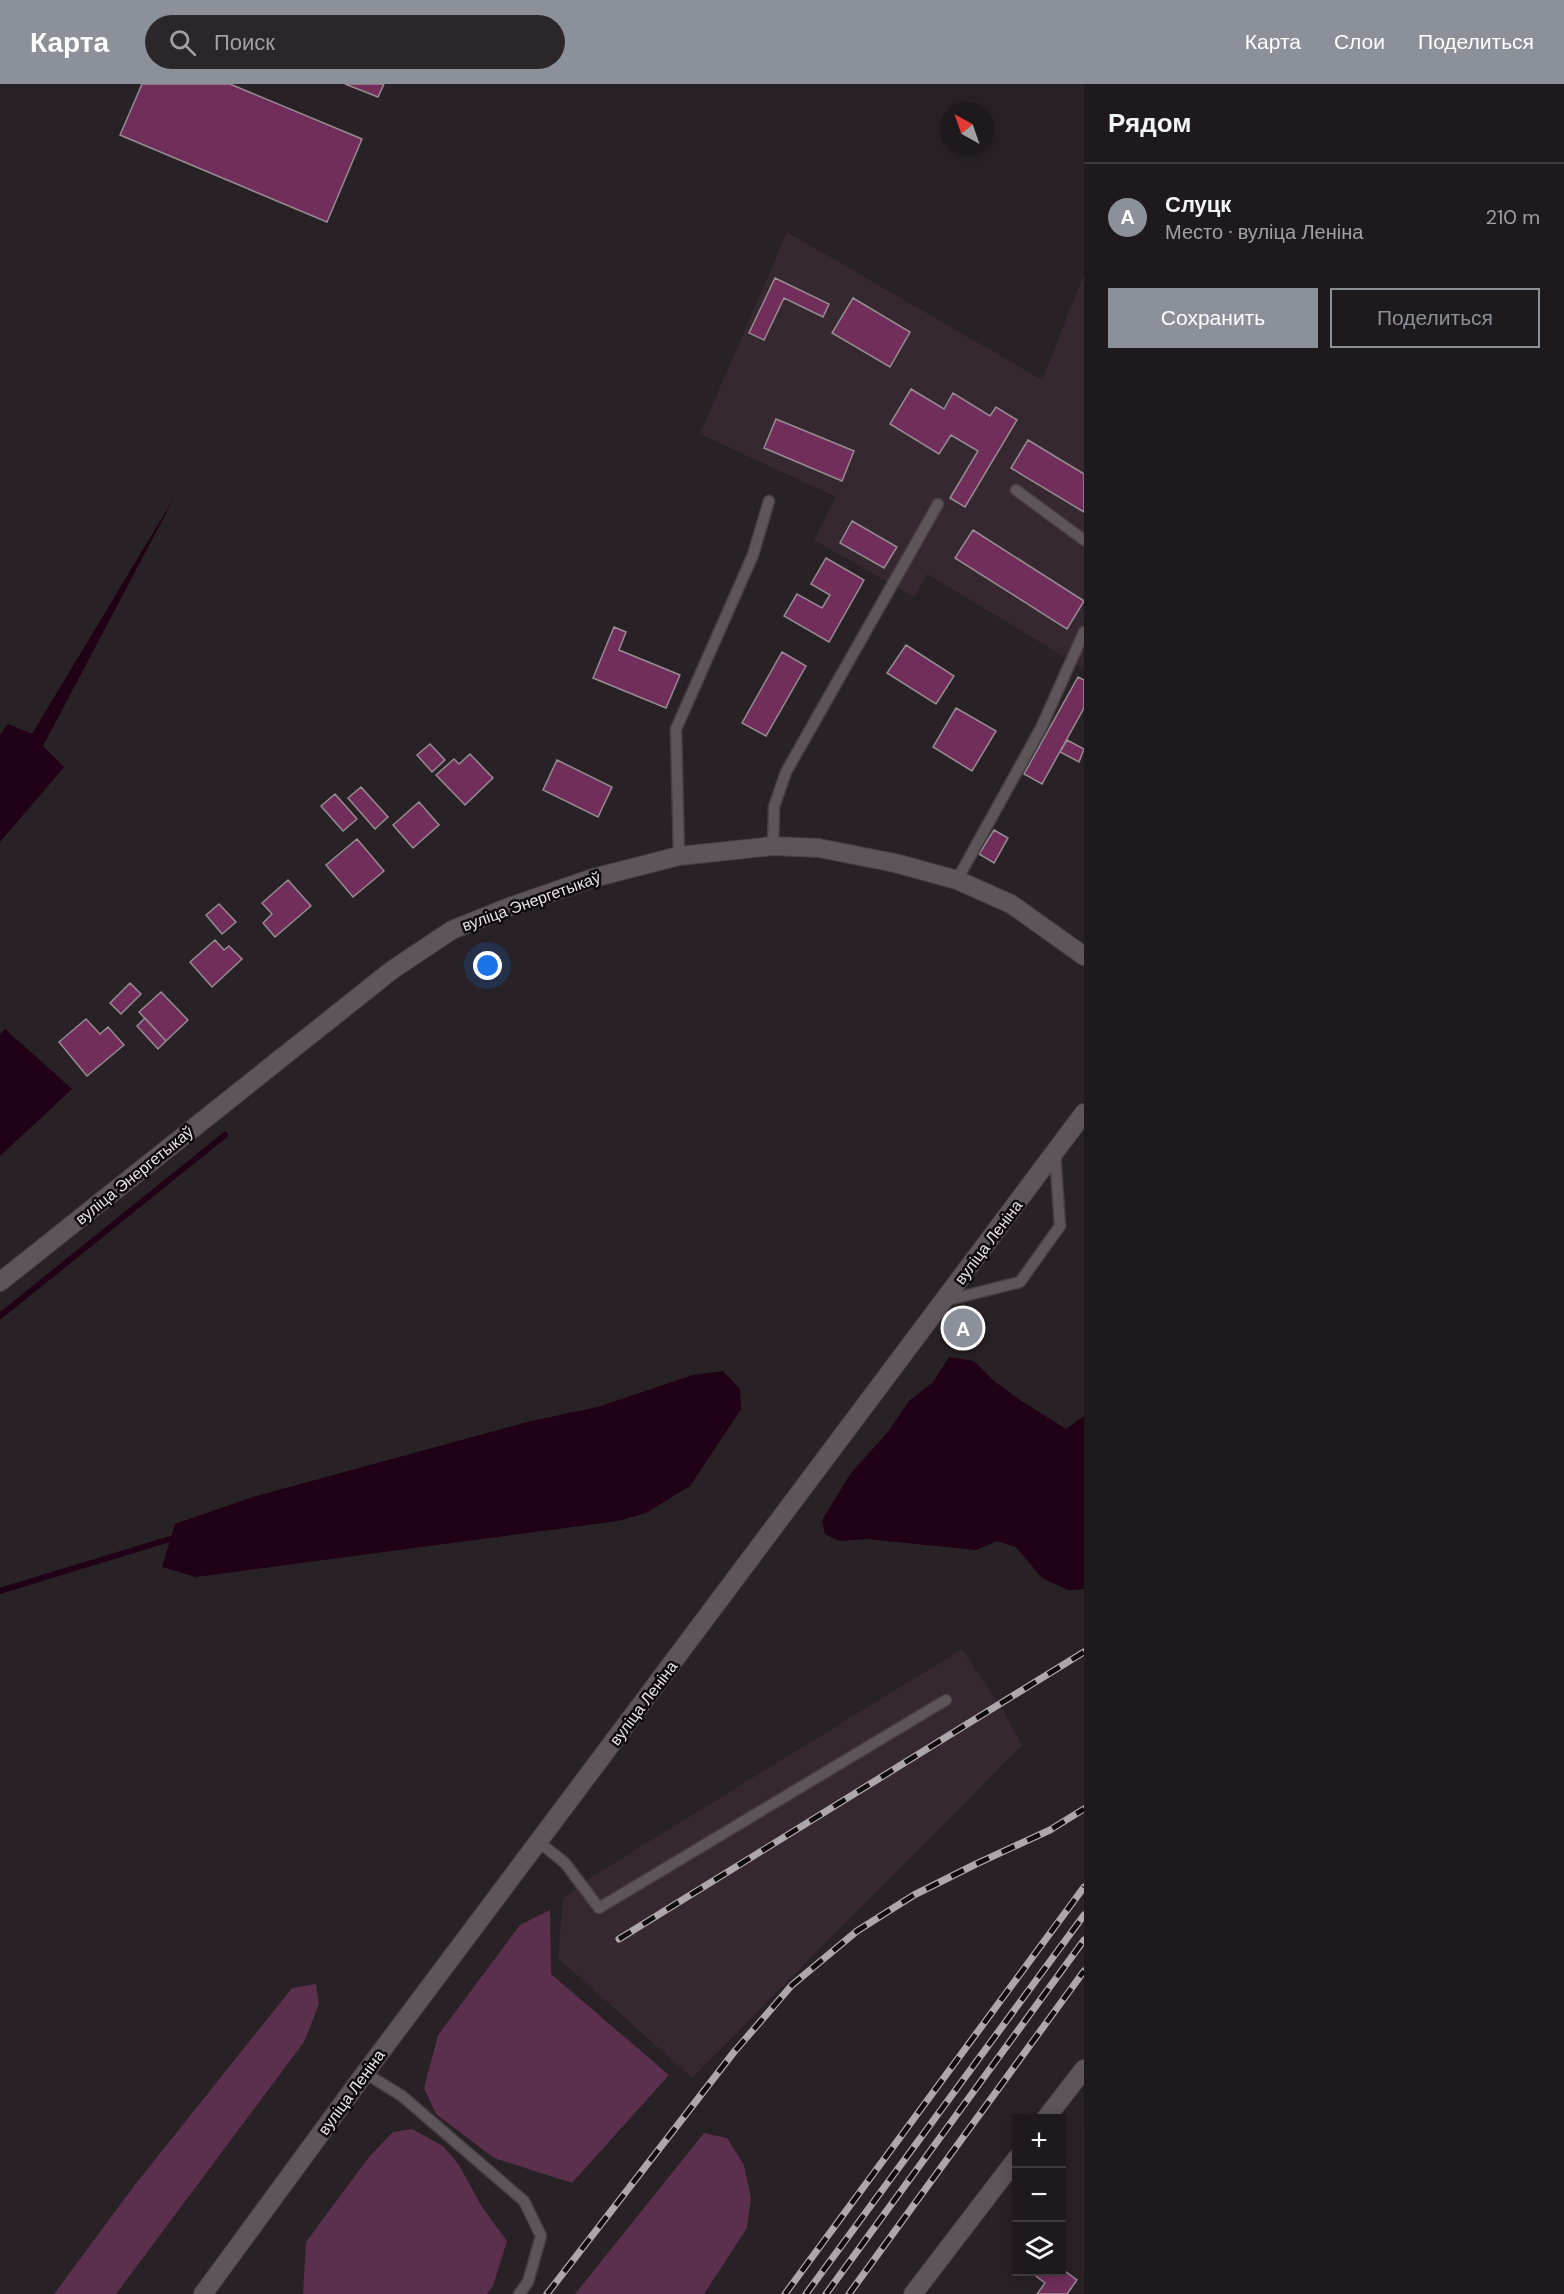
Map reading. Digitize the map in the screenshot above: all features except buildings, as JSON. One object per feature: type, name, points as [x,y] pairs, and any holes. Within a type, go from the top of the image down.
[{"type":"street","name":"вуліца Энергетыкаў","points":[[0,1282],[392,970],[452,930],[592,878],[679,856],[773,846],[819,848],[895,863],[957,880],[1011,904],[1084,956]]},
{"type":"street","name":"вуліца Леніна","points":[[203,2294],[365,2073],[1084,1113]]},
{"type":"street","points":[[1049,2114],[1084,2069]]},
{"type":"street","points":[[913,2294],[1012,2165]]},
{"type":"lane","points":[[1017,490],[1084,540]]},
{"type":"lane","points":[[679,856],[676,729],[753,555],[770,501]]},
{"type":"lane","points":[[773,846],[774,807],[786,772],[938,504]]},
{"type":"lane","points":[[957,880],[1041,728],[1084,632]]},
{"type":"lane","points":[[944,1301],[1020,1282],[1060,1226],[1055,1153]]},
{"type":"lane","points":[[539,1842],[565,1863],[599,1908],[946,1700]]},
{"type":"lane","points":[[365,2073],[402,2097],[524,2200],[542,2236],[528,2282],[519,2294]]},
{"type":"shaded area","points":[[787,232],[1042,380],[1084,274],[1084,669],[927,574],[914,597],[814,540],[836,497],[700,434]]},
{"type":"shaded area","points":[[174,498],[43,746],[64,767],[0,842],[0,735],[8,724],[32,734]]},
{"type":"shaded area","points":[[5,1029],[72,1089],[0,1156],[0,1034]]},
{"type":"shaded area","points":[[949,1357],[974,1361],[994,1381],[1066,1429],[1084,1416],[1084,1589],[1068,1590],[1042,1578],[1016,1547],[997,1541],[976,1550],[867,1539],[840,1541],[825,1534],[822,1520],[851,1473],[888,1432],[909,1401],[933,1382]]},
{"type":"shaded area","points":[[723,1371],[740,1389],[741,1409],[690,1486],[646,1513],[618,1521],[196,1577],[162,1567],[175,1524],[253,1497],[527,1422],[598,1407],[693,1375]]},
{"type":"shaded area","points":[[962,1649],[999,1704],[1022,1745],[692,2078],[558,1958],[563,1898],[593,1876]]},
{"type":"shaded area","points":[[550,1910],[551,1974],[669,2075],[572,2183],[494,2158],[436,2114],[424,2088],[438,2035],[520,1925]]},
{"type":"shaded area","points":[[316,1984],[319,2004],[304,2042],[116,2294],[54,2294],[134,2186],[292,1988]]},
{"type":"shaded area","points":[[412,2129],[443,2146],[459,2165],[482,2207],[507,2241],[493,2286],[487,2294],[303,2294],[306,2242],[369,2157],[393,2132]]},
{"type":"shaded area","points":[[704,2133],[727,2138],[744,2165],[751,2198],[747,2228],[704,2294],[575,2294]]},
{"type":"waterway","points":[[0,1316],[225,1135]]},
{"type":"waterway","points":[[0,1591],[170,1539]]},
{"type":"railway","points":[[619,1939],[1084,1652]]},
{"type":"railway","points":[[547,2294],[734,2052],[792,1985],[857,1931],[914,1895],[1050,1830],[1084,1809]]},
{"type":"railway","points":[[785,2294],[1084,1887]]},
{"type":"railway","points":[[806,2294],[1084,1915]]},
{"type":"railway","points":[[826,2294],[1084,1940]]},
{"type":"railway","points":[[849,2294],[1084,1971]]},
{"type":"place","name":"Слуцк","points":[[963,1328]]}]
